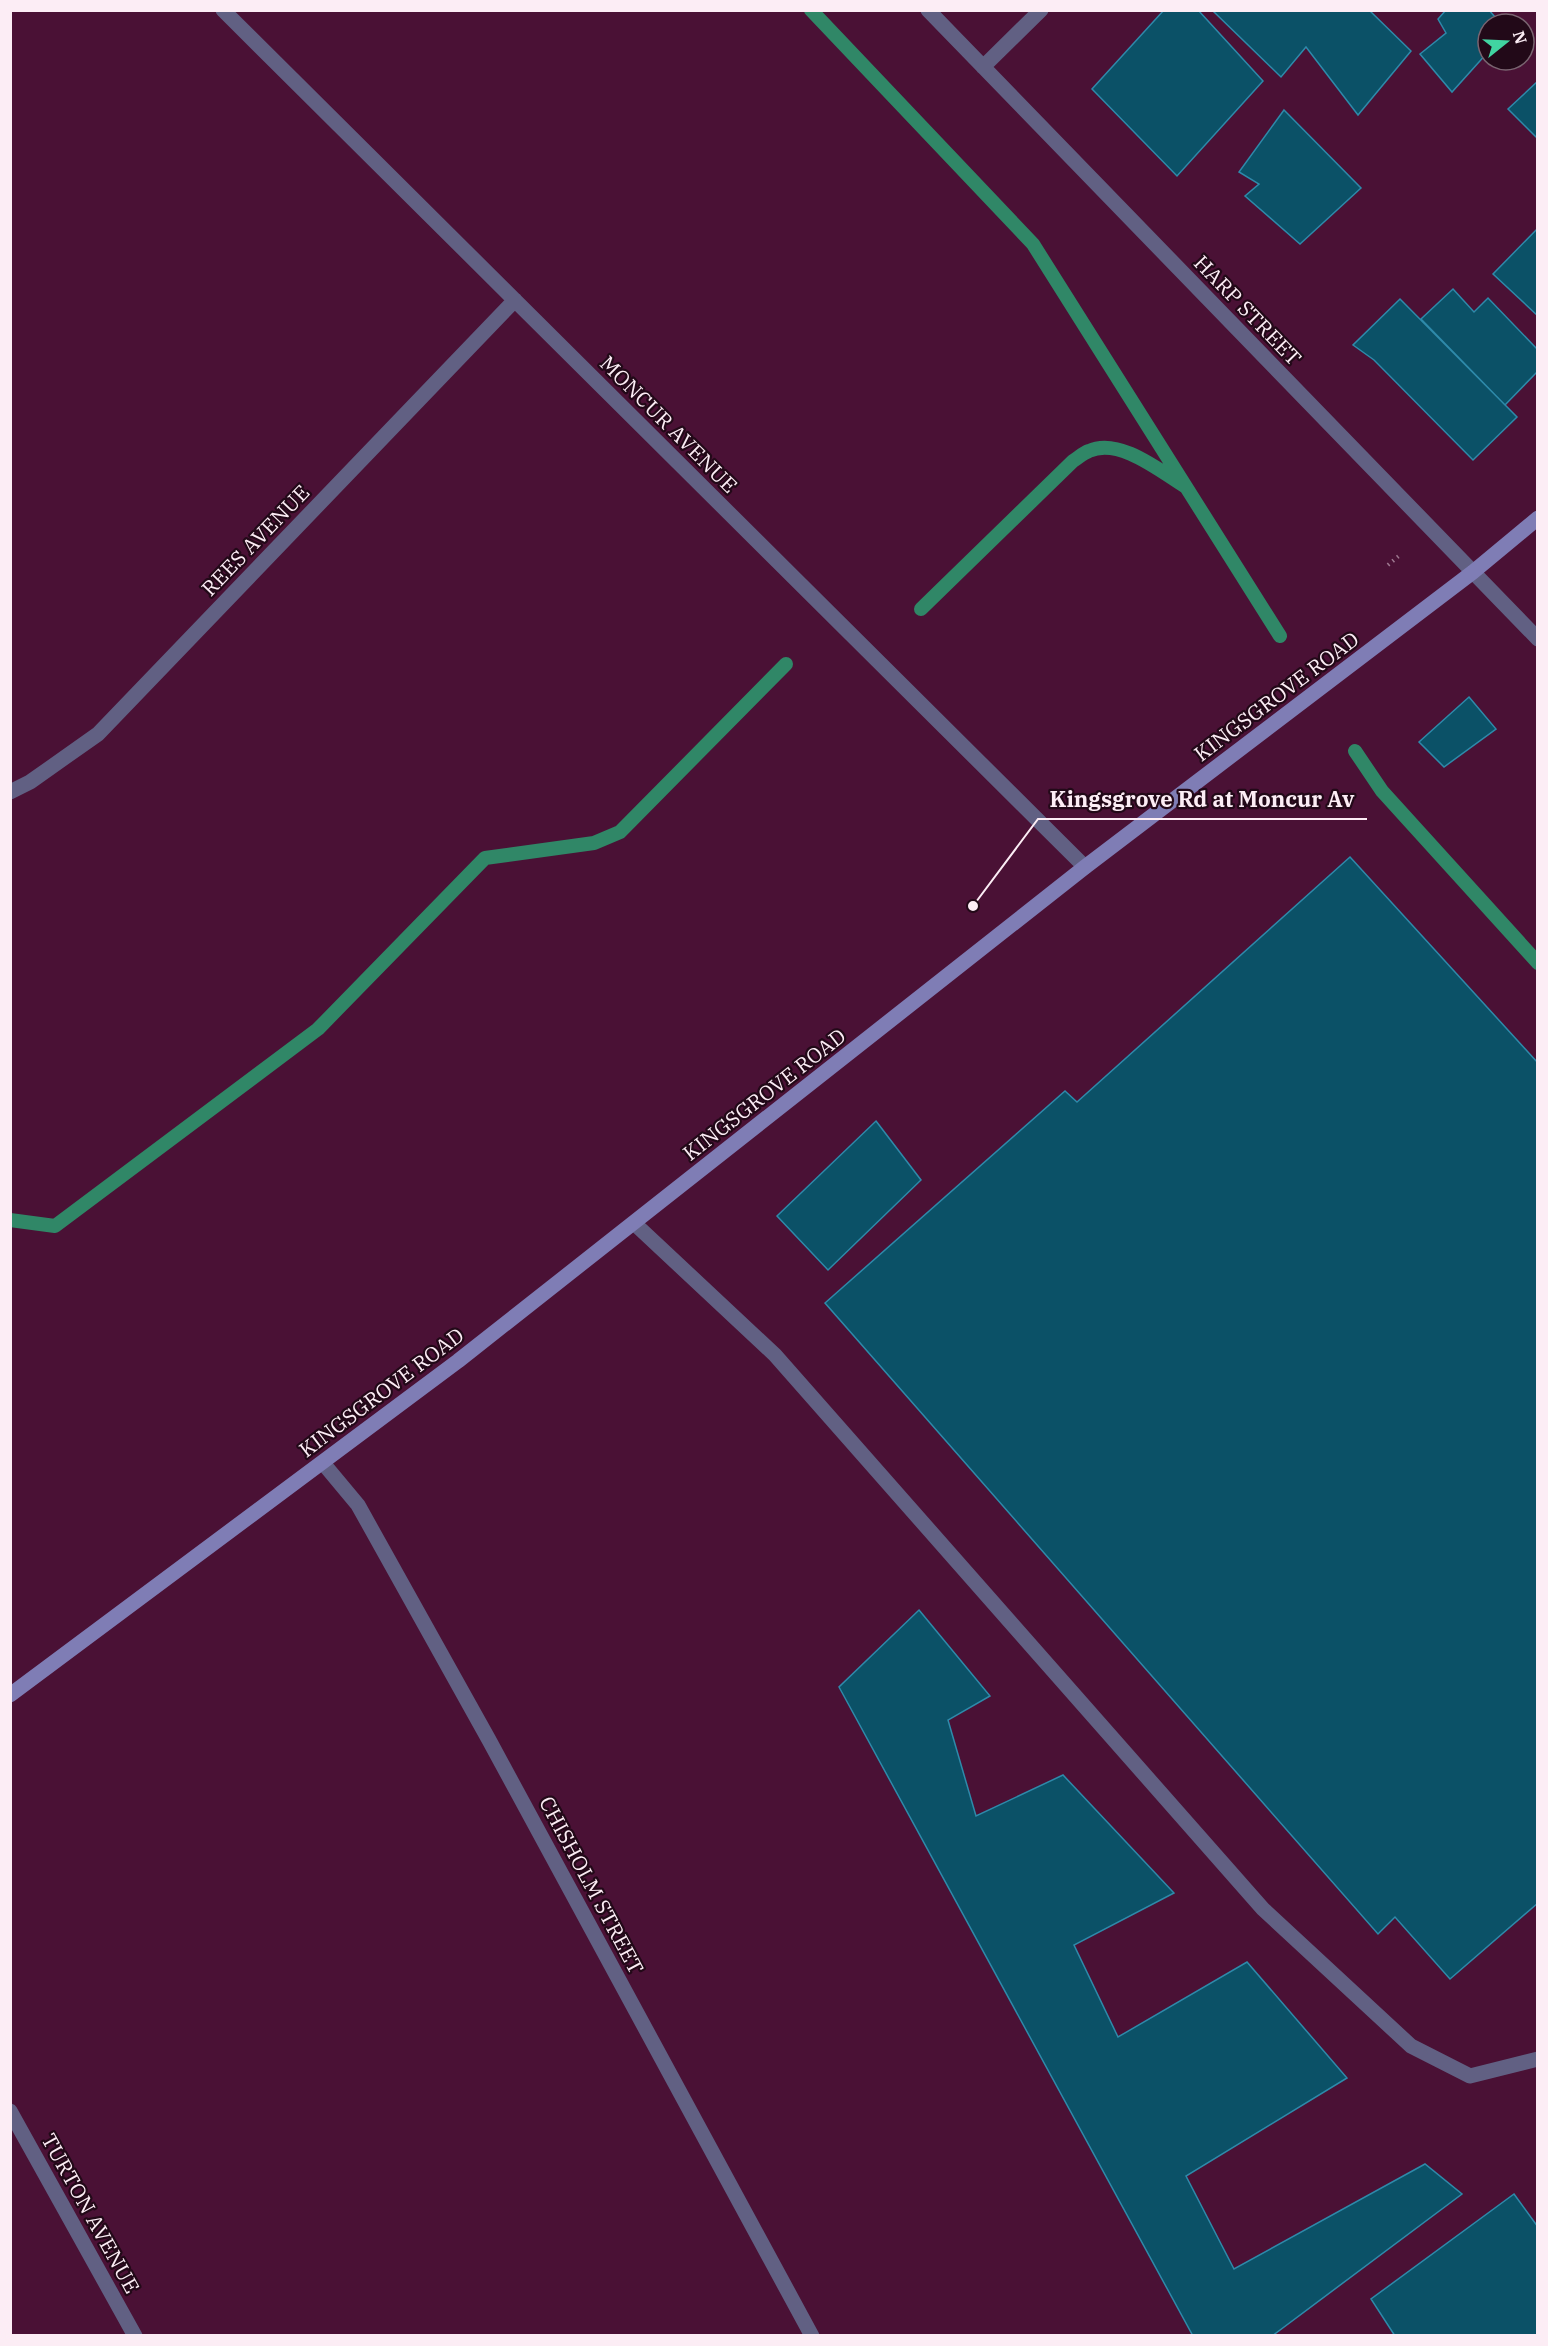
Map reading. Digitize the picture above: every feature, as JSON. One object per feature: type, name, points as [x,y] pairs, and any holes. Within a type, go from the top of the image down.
[{"type":"main road","name":"KINGSGROVE ROAD","points":[[10,1695],[323,1463],[635,1224],[1085,867],[1473,572],[1538,518]]},
{"type":"street","name":"MONCUR AVENUE","points":[[224,10],[1085,867]]},
{"type":"street","name":"HARP STREET","points":[[928,10],[1538,639]]},
{"type":"street","points":[[983,67],[1041,10]]},
{"type":"street","name":"REES AVENUE","points":[[10,792],[30,782],[98,734],[515,300]]},
{"type":"street","points":[[635,1224],[775,1355],[1263,1909],[1402,2038],[1411,2046],[1470,2076],[1538,2059]]},
{"type":"street","name":"CHISHOLM STREET","points":[[323,1463],[358,1505],[489,1740],[812,2336]]},
{"type":"street","name":"TURTON AVENUE","points":[[10,2111],[135,2336]]},
{"type":"path","points":[[1388,565],[1400,555]]},
{"type":"building","points":[[1164,10],[1198,10],[1263,81],[1177,176],[1092,89]]},
{"type":"building","points":[[1369,10],[1411,51],[1358,115],[1306,47],[1281,77],[1213,11]]},
{"type":"building","points":[[1446,10],[1489,10],[1491,12],[1476,12],[1476,65],[1452,92],[1420,54],[1446,33],[1438,19]]},
{"type":"building","points":[[1538,81],[1538,139],[1508,109]]},
{"type":"building","points":[[1284,110],[1361,188],[1300,244],[1245,196],[1259,184],[1239,172]]},
{"type":"building","points":[[1538,228],[1538,316],[1493,274]]},
{"type":"building","points":[[1453,289],[1474,312],[1488,298],[1538,350],[1538,371],[1505,405],[1421,319]]},
{"type":"building","points":[[1400,299],[1517,417],[1473,460],[1374,360],[1353,345]]},
{"type":"building","points":[[1469,697],[1496,729],[1444,767],[1419,742]]},
{"type":"building","points":[[1350,857],[1538,1063],[1538,1903],[1450,1979],[1395,1917],[1378,1934],[825,1303],[1065,1091],[1077,1102]]},
{"type":"building","points":[[876,1121],[921,1180],[828,1270],[777,1216]]},
{"type":"building","points":[[919,1610],[990,1696],[948,1720],[976,1816],[1063,1775],[1174,1893],[1074,1945],[1118,2037],[1247,1962],[1347,2078],[1186,2176],[1234,2269],[1425,2164],[1462,2194],[1272,2336],[1193,2336],[839,1687]]},
{"type":"building","points":[[1514,2194],[1538,2227],[1538,2336],[1395,2336],[1371,2299]]},
{"type":"waterway","points":[[811,10],[1033,244],[1280,636]]},
{"type":"waterway","points":[[921,609],[1073,461],[1087,452],[1101,448],[1113,448],[1126,452],[1152,465],[1186,487]]},
{"type":"waterway","points":[[10,1220],[55,1226],[318,1029],[485,858],[594,843],[620,832],[786,664]]},
{"type":"waterway","points":[[1355,751],[1382,791],[1538,963]]},
{"type":"place","name":"Kingsgrove Rd at Moncur Av","points":[[973,906]]}]
